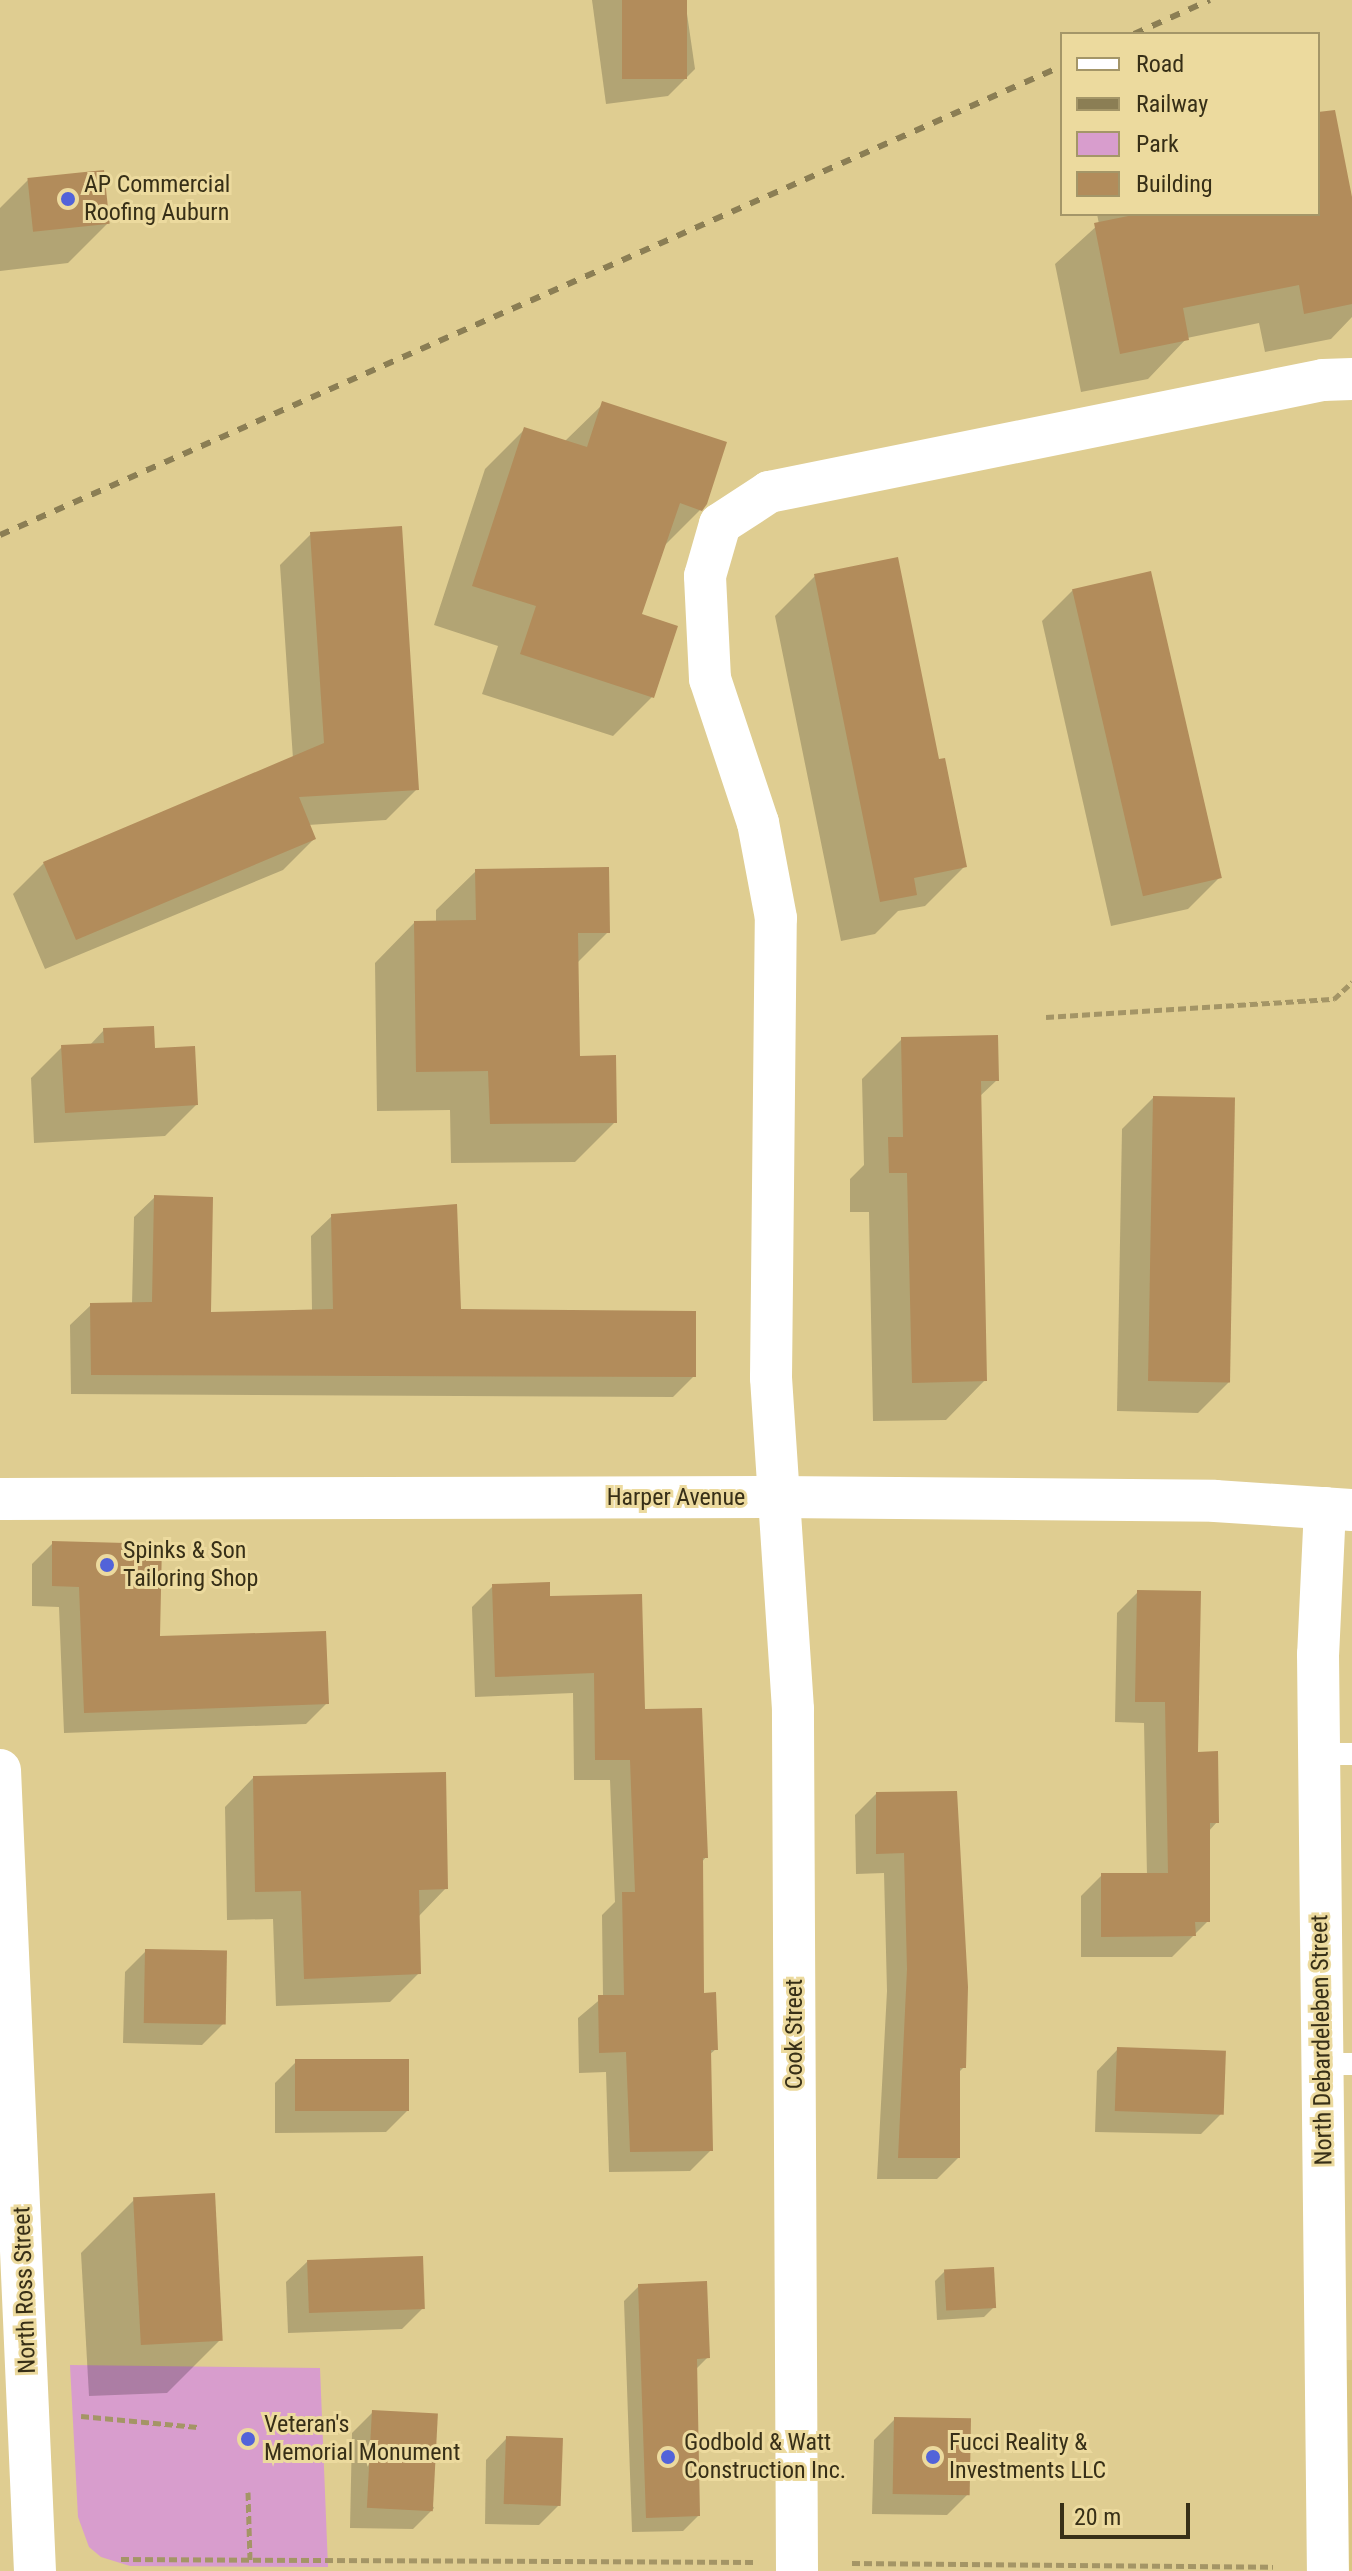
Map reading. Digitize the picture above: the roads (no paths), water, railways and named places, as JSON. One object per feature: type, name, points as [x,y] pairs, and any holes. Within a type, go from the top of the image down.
[{"type":"street","name":"Cook Street","points":[[797,2571],[793,1709],[776,1497],[771,1378],[776,918],[758,823],[710,679],[705,576],[720,524],[769,492],[1323,380],[1352,379]]},
{"type":"street","name":"Harper Avenue","points":[[0,1499],[776,1497],[1215,1501],[1339,1509]]},
{"type":"street","name":"North Debardeleben Street","points":[[1328,2571],[1337,2064],[1339,1509]]},
{"type":"street","name":"North Ross Street","points":[[0,1770],[35,2571]]},
{"type":"railway","points":[[1138,32],[1210,0]]},
{"type":"railway","points":[[0,535],[1060,67]]},
{"type":"place","name":"AP Commercial Roofing Auburn","points":[[68,199]]},
{"type":"place","name":"Spinks & Son Tailoring Shop","points":[[107,1565]]},
{"type":"place","name":"Veteran's Memorial Monument","points":[[248,2439]]},
{"type":"place","name":"Godbold & Watt Construction Inc.","points":[[668,2457]]},
{"type":"place","name":"Fucci Reality & Investments LLC","points":[[933,2457]]}]
